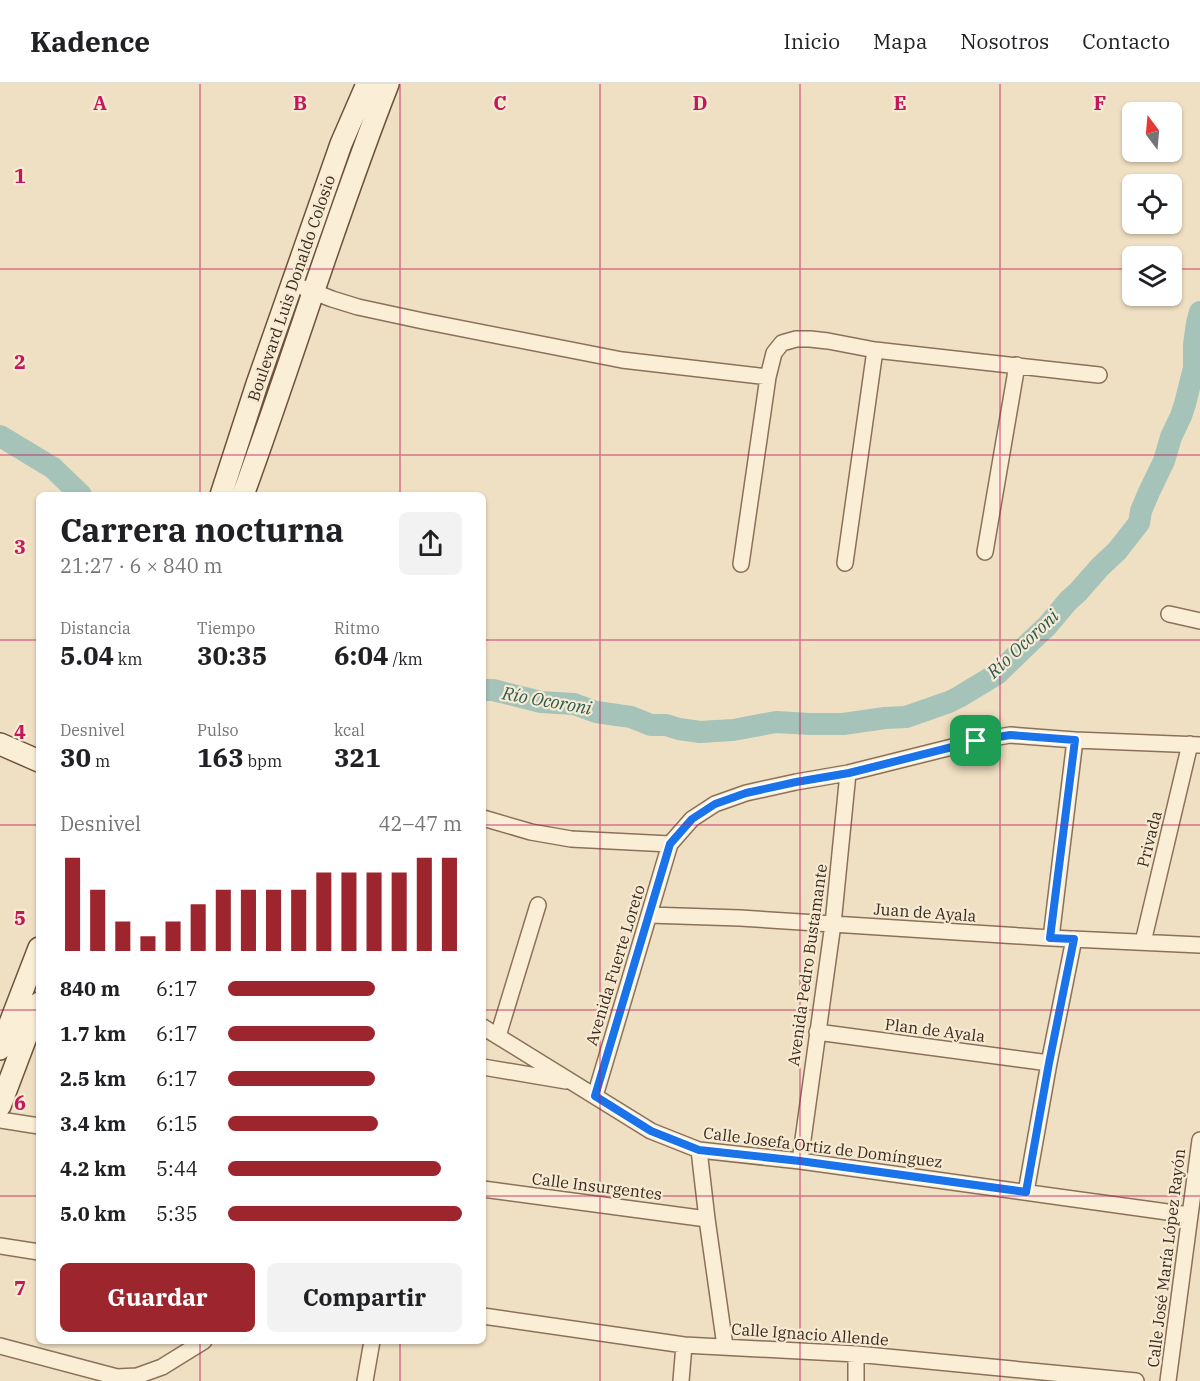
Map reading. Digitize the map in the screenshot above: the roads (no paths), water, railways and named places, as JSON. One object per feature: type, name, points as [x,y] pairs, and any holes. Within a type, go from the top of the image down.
[{"type":"main road","name":"Boulevard Luis Donaldo Colosio","points":[[222,492],[257,384],[341,144],[367,84]]},
{"type":"main road","name":"Boulevard Luis Donaldo Colosio","points":[[244,492],[388,84]]},
{"type":"main road","points":[[0,744],[36,760]]},
{"type":"main road","points":[[0,1048],[36,956]]},
{"type":"main road","points":[[0,1106],[36,1015]]},
{"type":"street","points":[[292,283],[358,307],[423,321],[622,360],[768,377]]},
{"type":"street","points":[[741,564],[768,377],[774,353],[782,343],[795,339],[810,339],[875,350],[1099,375]]},
{"type":"street","points":[[845,563],[875,350]]},
{"type":"street","points":[[985,552],[1017,365]]},
{"type":"street","points":[[1168,614],[1200,621]]},
{"type":"street","points":[[486,819],[531,832],[572,840],[670,844],[692,819],[715,804],[756,790],[849,773],[976,741],[1010,735],[1075,740],[1195,744]]},
{"type":"street","points":[[1050,938],[1075,740]]},
{"type":"street","name":"Privada","points":[[1143,942],[1195,744]]},
{"type":"street","name":"Avenida Pedro Bustamante","points":[[800,1161],[833,924],[849,773]]},
{"type":"street","name":"Avenida Fuerte Loreto","points":[[595,1096],[670,844]]},
{"type":"street","points":[[498,1036],[538,905]]},
{"type":"street","name":"Juan de Ayala","points":[[649,915],[740,918],[1050,938],[1200,945]]},
{"type":"street","points":[[1026,1192],[1074,939]]},
{"type":"street","name":"Calle Josefa Ortiz de Domínguez","points":[[486,1029],[651,1131],[699,1150],[800,1161],[1189,1215]]},
{"type":"street","name":"Plan de Ayala","points":[[817,1032],[1049,1063]]},
{"type":"street","points":[[486,1068],[573,1083]]},
{"type":"street","points":[[0,1120],[36,1126]]},
{"type":"street","name":"Calle José María López Rayón","points":[[1168,1381],[1200,1140]]},
{"type":"street","points":[[699,1150],[725,1346]]},
{"type":"street","name":"Calle Insurgentes","points":[[486,1189],[707,1219]]},
{"type":"street","points":[[0,1246],[36,1252]]},
{"type":"street","name":"Calle Ignacio Allende","points":[[486,1316],[684,1344],[856,1354],[1136,1381]]},
{"type":"street","points":[[0,1346],[87,1375],[117,1377],[137,1376],[162,1366],[199,1344]]},
{"type":"street","points":[[365,1381],[371,1344]]},
{"type":"street","points":[[681,1381],[684,1344]]},
{"type":"street","points":[[856,1354],[856,1381]]},
{"type":"waterway","name":"Río Ocoroni","points":[[486,690],[541,702],[574,704],[596,712],[631,717],[651,725],[666,725],[700,732],[733,730],[776,722],[843,724],[906,717],[959,697],[997,674],[1047,626],[1117,551],[1139,523],[1141,511],[1164,461],[1185,404],[1194,368],[1194,345],[1200,312]]},
{"type":"waterway","name":"Río Ocoroni","points":[[0,436],[53,468],[78,492]]}]
